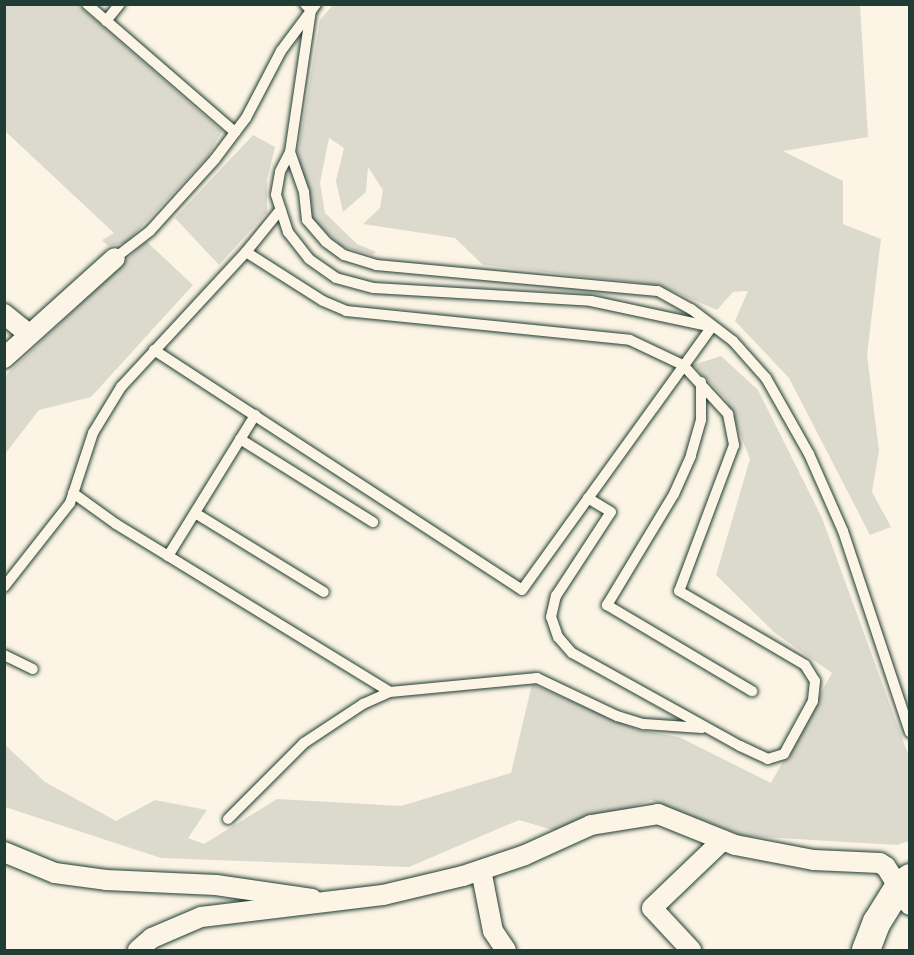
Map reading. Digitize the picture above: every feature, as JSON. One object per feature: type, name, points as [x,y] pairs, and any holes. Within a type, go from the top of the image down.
[{"type":"main road","points":[[866,951],[877,922],[906,890]]},
{"type":"street","points":[[4,358],[115,258]]},
{"type":"street","points":[[4,314],[30,335]]},
{"type":"street","points":[[138,951],[152,938],[201,916],[382,896],[481,870],[591,825],[658,814],[723,840],[814,860],[873,861],[886,867],[906,890]]},
{"type":"street","points":[[691,951],[652,908],[723,840]]},
{"type":"street","points":[[4,852],[55,873],[106,880],[216,885],[335,902]]},
{"type":"street","points":[[481,870],[493,931],[507,951]]},
{"type":"lane","points":[[87,4],[235,132]]},
{"type":"lane","points":[[106,21],[120,4]]},
{"type":"lane","points":[[115,258],[150,231],[235,132],[281,51],[311,6]]},
{"type":"lane","points":[[311,6],[290,152],[276,195],[288,232],[309,259],[336,278],[374,288],[591,301],[712,327]]},
{"type":"lane","points":[[290,152],[304,192],[308,220],[326,242],[344,255],[376,266],[657,291],[691,309],[733,341],[766,378],[809,454],[847,542],[909,732]]},
{"type":"lane","points":[[4,587],[73,493],[93,434],[121,387],[246,252],[280,209]]},
{"type":"lane","points":[[246,252],[322,301],[346,311],[630,340],[683,365],[728,414],[734,445],[679,591],[805,665],[815,681],[813,701],[784,754],[768,759],[706,728],[572,653],[558,637],[551,617],[556,597],[611,513],[588,498]]},
{"type":"lane","points":[[154,350],[522,590],[712,327]]},
{"type":"lane","points":[[701,382],[701,420],[691,456],[674,494],[607,605],[752,690]]},
{"type":"lane","points":[[168,556],[255,416]]},
{"type":"lane","points":[[240,439],[373,522]]},
{"type":"lane","points":[[73,493],[168,556],[390,692]]},
{"type":"lane","points":[[195,513],[324,592]]},
{"type":"lane","points":[[4,655],[33,669]]},
{"type":"lane","points":[[228,819],[276,775],[304,743],[363,704],[390,692],[537,678],[616,716],[644,724],[706,728]]},
{"type":"shaded area","points":[[4,5],[78,5],[222,131],[208,156],[126,243],[108,246],[102,240],[114,233],[5,131]]},
{"type":"shaded area","points":[[333,5],[860,5],[868,137],[783,151],[843,181],[843,224],[881,239],[867,355],[879,451],[872,492],[891,527],[870,535],[789,378],[735,321],[748,291],[733,292],[717,310],[658,285],[483,265],[455,238],[363,224],[380,208],[383,190],[368,167],[366,192],[343,212],[336,181],[344,148],[329,138],[320,183],[325,213],[357,244],[376,252],[372,255],[341,246],[303,211],[298,151],[320,20]]},
{"type":"shaded area","points":[[253,135],[275,147],[267,180],[267,212],[219,265],[175,218]]},
{"type":"shaded area","points":[[146,241],[193,285],[91,397],[39,410],[5,454],[5,376]]},
{"type":"shaded area","points":[[721,356],[758,390],[822,518],[909,757],[909,841],[897,845],[743,836],[651,800],[563,833],[519,820],[409,867],[161,858],[5,807],[4,744],[45,782],[116,821],[155,800],[207,810],[188,838],[204,844],[277,799],[401,806],[511,773],[532,684],[638,730],[679,737],[771,783],[832,673],[775,633],[716,575],[750,459],[726,399],[693,365]]}]
